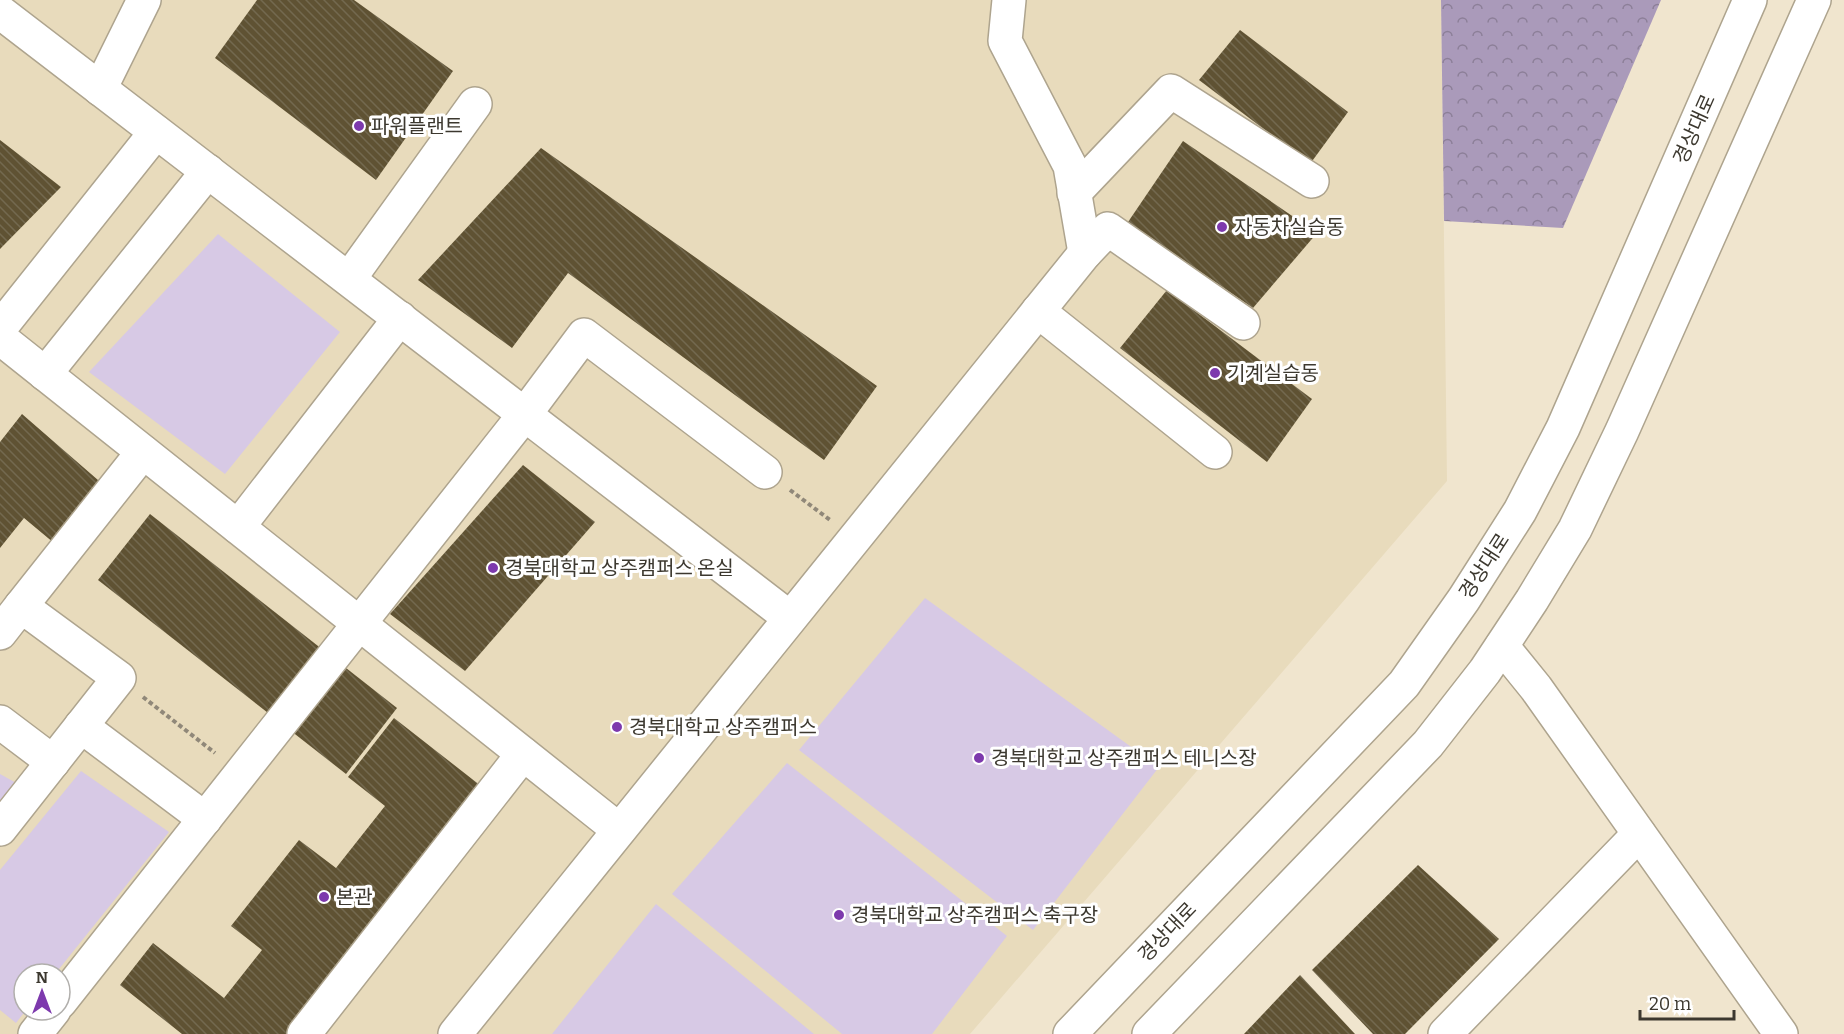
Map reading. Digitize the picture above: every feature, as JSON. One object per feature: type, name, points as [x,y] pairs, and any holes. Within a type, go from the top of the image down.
[{"type":"street","points":[[100,89],[144,0]]},
{"type":"street","points":[[1009,0],[1005,41],[1070,166],[1084,253]]},
{"type":"street","name":"경상대로","points":[[1070,1034],[1404,684],[1464,598],[1520,511],[1563,428],[1750,0]]},
{"type":"street","points":[[1149,1034],[1428,744],[1502,645],[1575,529],[1814,0]]},
{"type":"street","points":[[0,12],[790,618]]},
{"type":"street","points":[[1074,193],[1171,91],[1312,181]]},
{"type":"street","points":[[349,279],[475,104]]},
{"type":"street","points":[[0,328],[156,132]]},
{"type":"street","points":[[45,374],[208,171]]},
{"type":"street","points":[[455,1034],[1084,253],[1108,229],[1243,323]]},
{"type":"street","points":[[1038,311],[1215,452]]},
{"type":"street","points":[[238,527],[400,318]]},
{"type":"street","points":[[72,987],[525,414],[584,334],[765,472]]},
{"type":"street","points":[[0,338],[619,830]]},
{"type":"street","points":[[0,633],[143,452]]},
{"type":"street","points":[[0,829],[119,678],[21,606]]},
{"type":"street","points":[[1502,645],[1536,688],[1781,1034]]},
{"type":"street","points":[[0,722],[53,762]]},
{"type":"street","points":[[81,726],[205,819]]},
{"type":"street","points":[[304,1034],[523,754]]},
{"type":"street","points":[[1445,1034],[1639,834]]},
{"type":"street","points":[[35,1034],[44,1022]]},
{"type":"path","points":[[765,472],[855,538]]},
{"type":"path","points":[[119,678],[241,774]]},
{"type":"shaded area","name":"경북대학교 상주캠퍼스","points":[[0,0],[1441,0],[1447,481],[970,1034],[0,1034]]},
{"type":"shaded area","points":[[218,234],[340,332],[225,474],[89,372]]},
{"type":"shaded area","name":"경북대학교 상주캠퍼스 테니스장","points":[[925,598],[1159,767],[1033,930],[799,750]]},
{"type":"shaded area","name":"경북대학교 상주캠퍼스 축구장","points":[[787,763],[1007,936],[932,1034],[842,1034],[672,894]]},
{"type":"shaded area","points":[[81,771],[169,832],[65,962],[12,962],[12,1020],[0,1010],[0,870]]},
{"type":"shaded area","points":[[0,774],[18,784],[0,806]]},
{"type":"shaded area","points":[[656,904],[814,1034],[552,1034]]},
{"type":"green space","points":[[1441,0],[1661,0],[1563,228],[1444,221]]},
{"type":"building","name":"파워플랜트","points":[[257,0],[354,0],[453,71],[376,180],[215,58]]},
{"type":"building","points":[[1240,30],[1348,112],[1310,164],[1199,80]]},
{"type":"building","points":[[0,140],[61,187],[0,249]]},
{"type":"building","name":"자동차실습동","points":[[1183,141],[1317,233],[1253,308],[1128,222]]},
{"type":"building","points":[[541,148],[877,386],[824,460],[568,273],[512,348],[418,280]]},
{"type":"building","name":"기계실습동","points":[[1167,290],[1312,399],[1267,462],[1120,348]]},
{"type":"building","points":[[22,414],[106,487],[60,548],[24,518],[0,548],[0,442]]},
{"type":"building","name":"경북대학교 상주캠퍼스 온실","points":[[523,465],[595,522],[465,671],[390,614]]},
{"type":"building","points":[[150,514],[397,708],[346,774],[98,580]]},
{"type":"building","name":"본관","points":[[394,718],[481,786],[286,1034],[182,1034],[120,985],[153,943],[224,998],[262,950],[231,926],[299,840],[336,868],[385,806],[348,777]]},
{"type":"building","points":[[1418,865],[1499,939],[1405,1034],[1373,1034],[1312,970]]},
{"type":"building","points":[[1300,975],[1355,1034],[1244,1034]]},
{"type":"place","name":"파워플랜트","points":[[359,126]]},
{"type":"place","name":"자동차실습동","points":[[1222,227]]},
{"type":"place","name":"기계실습동","points":[[1215,373]]},
{"type":"place","name":"경북대학교 상주캠퍼스 온실","points":[[493,568]]},
{"type":"place","name":"경북대학교 상주캠퍼스","points":[[617,727]]},
{"type":"place","name":"경북대학교 상주캠퍼스 테니스장","points":[[979,758]]},
{"type":"place","name":"본관","points":[[324,897]]},
{"type":"place","name":"경북대학교 상주캠퍼스 축구장","points":[[839,915]]}]
